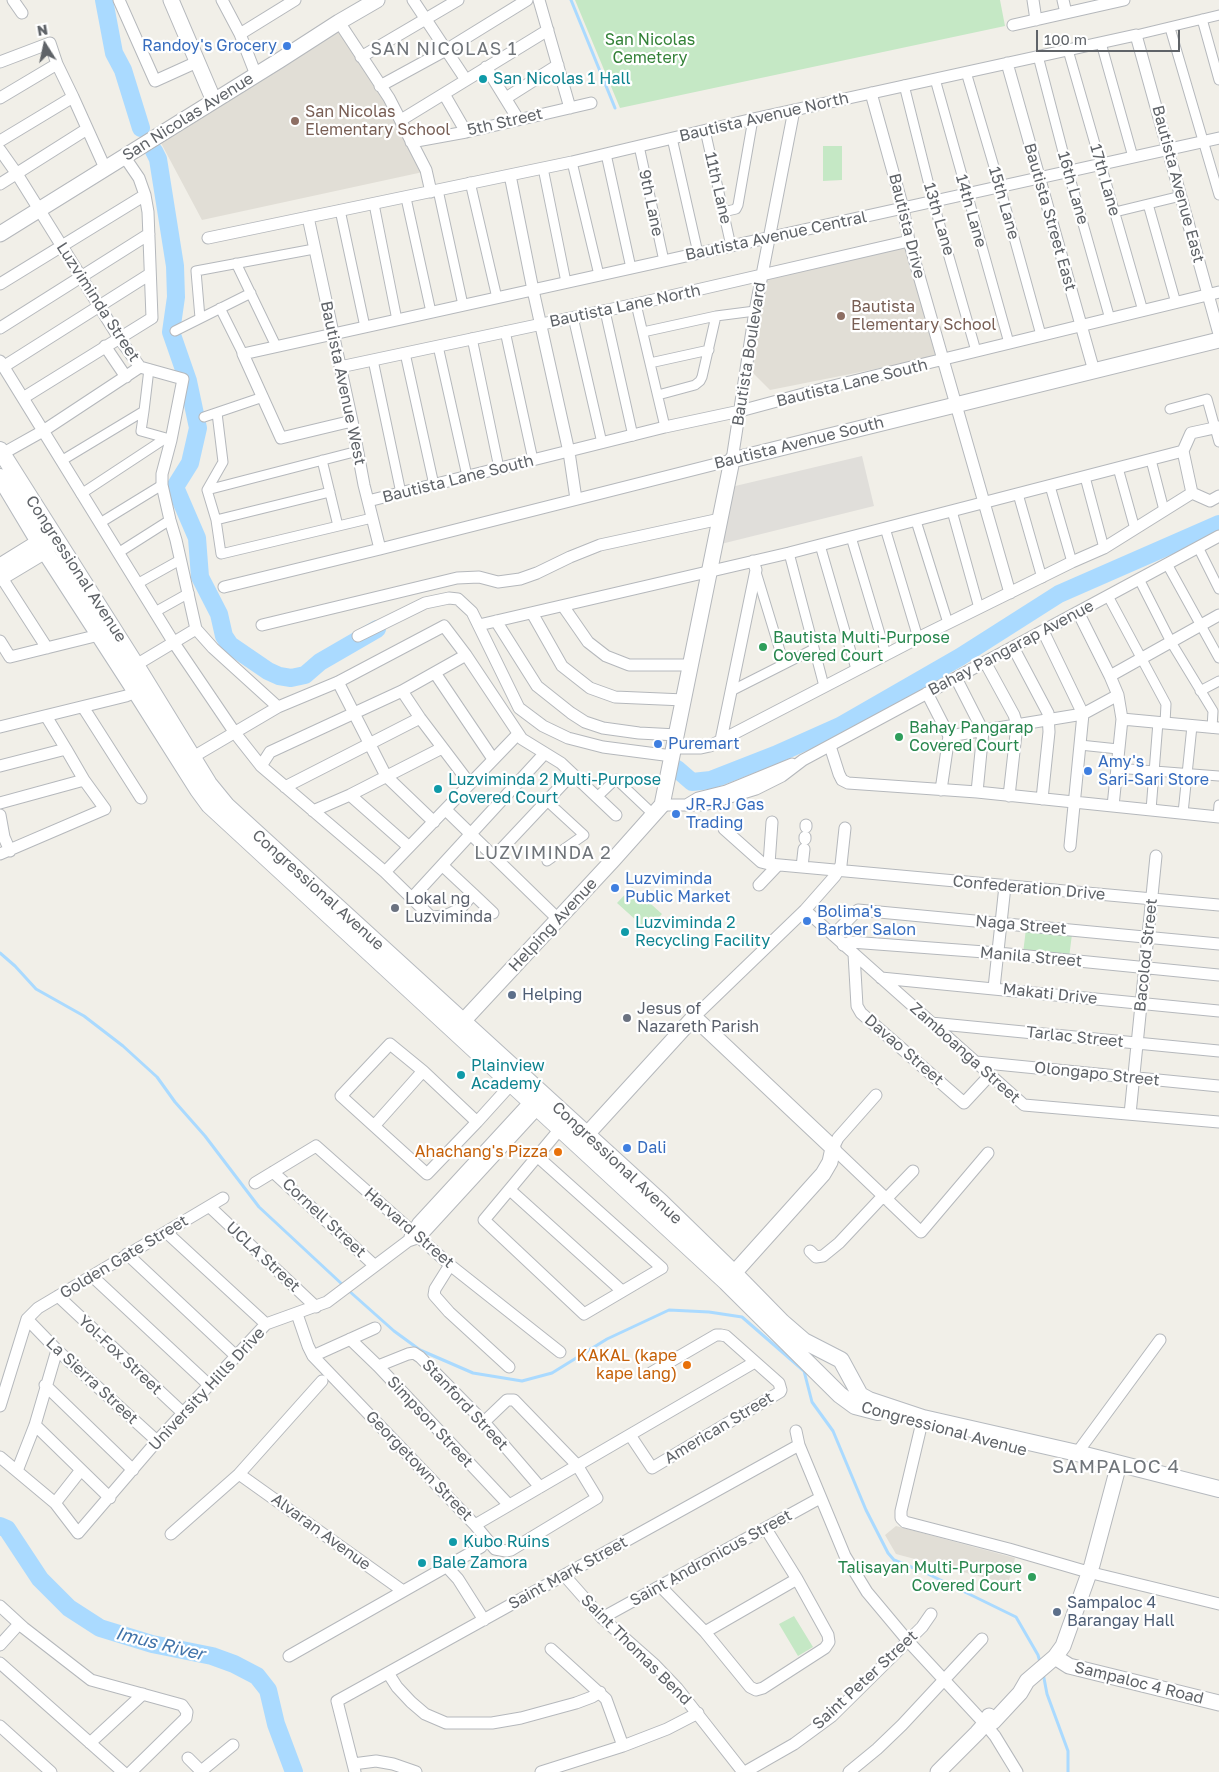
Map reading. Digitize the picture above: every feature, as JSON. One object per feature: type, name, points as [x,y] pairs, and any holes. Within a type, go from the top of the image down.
[{"type":"main road","name":"Congressional Avenue","points":[[1,452],[46,544],[99,635],[143,689],[226,806],[458,1027],[583,1140],[730,1278],[804,1340],[841,1360],[860,1394],[869,1400],[922,1422],[1076,1453],[1117,1469],[1219,1500]]},
{"type":"main road","name":"Congressional Avenue","points":[[0,477],[46,544],[136,665],[143,689],[198,790],[209,805],[418,997],[458,1027]]},
{"type":"main road","name":"Congressional Avenue","points":[[539,1100],[560,1129],[583,1140]]},
{"type":"main road","name":"Congressional Avenue","points":[[730,1278],[840,1395],[856,1406],[1117,1469],[1219,1488]]},
{"type":"street","points":[[13,0],[22,14]]},
{"type":"street","points":[[119,0],[155,81],[197,62]]},
{"type":"street","points":[[171,0],[214,100]]},
{"type":"street","points":[[223,0],[240,34],[256,75]]},
{"type":"street","points":[[240,34],[295,0]]},
{"type":"street","name":"San Nicolas Avenue","points":[[0,234],[376,0]]},
{"type":"street","points":[[413,0],[466,80]]},
{"type":"street","points":[[361,57],[458,0]]},
{"type":"street","points":[[380,86],[446,50],[527,0]]},
{"type":"street","points":[[539,0],[570,108]]},
{"type":"street","points":[[1033,0],[1036,20]]},
{"type":"street","points":[[1063,0],[1066,13]]},
{"type":"street","points":[[1013,25],[1066,13],[1094,3],[1121,0]]},
{"type":"street","name":"Bautista Avenue North","points":[[208,238],[572,162],[753,119],[1170,28],[1219,15]]},
{"type":"street","points":[[1202,19],[1219,80]]},
{"type":"street","points":[[339,22],[389,98],[426,170],[434,191],[463,305]]},
{"type":"street","points":[[1170,28],[1219,196]]},
{"type":"street","points":[[400,120],[548,30]]},
{"type":"street","name":"Bautista Avenue East","points":[[1136,35],[1181,196],[1213,293],[1219,334]]},
{"type":"street","points":[[0,62],[50,43],[57,64],[74,97],[105,168]]},
{"type":"street","points":[[1101,43],[1133,157]]},
{"type":"street","name":"17th Lane","points":[[1068,50],[1143,311]]},
{"type":"street","name":"16th Lane","points":[[1038,56],[1068,171],[1110,318]]},
{"type":"street","name":"Bautista Street East","points":[[1007,63],[1094,371]]},
{"type":"street","points":[[0,98],[57,64]]},
{"type":"street","points":[[506,98],[558,65]]},
{"type":"street","points":[[486,67],[518,119]]},
{"type":"street","name":"15th Lane","points":[[966,72],[1041,336]]},
{"type":"street","name":"14th Lane","points":[[935,78],[1009,343]]},
{"type":"street","name":"13th Lane","points":[[904,85],[933,201],[976,351]]},
{"type":"street","name":"Bautista Drive","points":[[871,93],[903,208],[909,241],[1010,593]]},
{"type":"street","points":[[444,94],[466,132]]},
{"type":"street","points":[[0,141],[74,97]]},
{"type":"street","name":"5th Street","points":[[411,142],[466,132],[591,103]]},
{"type":"street","name":"Bautista Boulevard","points":[[658,810],[684,700],[732,460],[755,311],[794,110]]},
{"type":"street","points":[[723,212],[736,208],[738,205],[753,119]]},
{"type":"street","points":[[0,184],[87,129]]},
{"type":"street","name":"11th Lane","points":[[705,130],[731,246]]},
{"type":"street","points":[[672,138],[698,253]]},
{"type":"street","name":"Bautista Avenue Central","points":[[243,354],[1219,138]]},
{"type":"street","name":"9th Lane","points":[[639,146],[664,261]]},
{"type":"street","name":"Luzviminda Street","points":[[0,150],[17,174],[119,338],[145,368],[126,377],[43,430],[1,452]]},
{"type":"street","points":[[606,154],[631,268]]},
{"type":"street","points":[[23,398],[152,318],[149,234],[145,194],[139,178],[124,156]]},
{"type":"street","points":[[572,162],[599,275]]},
{"type":"street","points":[[542,168],[566,282]]},
{"type":"street","points":[[510,175],[569,452],[576,499]]},
{"type":"street","points":[[470,182],[497,298]]},
{"type":"street","points":[[0,284],[63,247],[145,194]]},
{"type":"street","points":[[1114,212],[1181,196]]},
{"type":"street","points":[[406,198],[431,312]]},
{"type":"street","points":[[374,204],[397,320]]},
{"type":"street","points":[[1148,204],[1176,302]]},
{"type":"street","points":[[340,210],[364,327]]},
{"type":"street","name":"Bautista Avenue West","points":[[308,217],[368,501],[380,549]]},
{"type":"street","points":[[0,328],[149,234]]},
{"type":"street","name":"Bautista Lane North","points":[[340,367],[605,311],[909,241]]},
{"type":"street","points":[[200,318],[196,272],[314,249]]},
{"type":"street","points":[[236,263],[276,346]]},
{"type":"street","points":[[150,274],[2,364],[174,643],[235,733],[261,766],[385,872],[431,917],[444,916],[460,909],[473,894]]},
{"type":"street","name":"Bautista Lane South","points":[[368,501],[665,427],[740,411],[1213,293]]},
{"type":"street","points":[[175,331],[251,294]]},
{"type":"street","points":[[636,304],[665,427]]},
{"type":"street","points":[[220,308],[281,438],[352,421]]},
{"type":"street","points":[[605,311],[633,436]]},
{"type":"street","points":[[643,332],[716,316],[755,311]]},
{"type":"street","points":[[658,395],[695,385],[700,381],[716,316]]},
{"type":"street","points":[[573,318],[602,443]]},
{"type":"street","points":[[505,331],[533,460]]},
{"type":"street","points":[[472,338],[499,468]]},
{"type":"street","name":"Bautista Avenue South","points":[[224,587],[1219,340]]},
{"type":"street","points":[[105,346],[126,377]]},
{"type":"street","points":[[438,346],[467,476]]},
{"type":"street","points":[[650,363],[709,350]]},
{"type":"street","points":[[405,353],[434,484]]},
{"type":"street","points":[[373,360],[401,492]]},
{"type":"street","points":[[168,439],[142,431],[145,368],[183,379],[168,439],[162,485],[196,629],[213,648],[278,707]]},
{"type":"street","points":[[204,417],[263,397]]},
{"type":"street","points":[[1170,408],[1207,399],[1217,428],[1219,442]]},
{"type":"street","points":[[61,461],[144,411]]},
{"type":"street","points":[[217,413],[223,462],[207,490],[216,520],[221,554],[372,518]]},
{"type":"street","points":[[1192,493],[1183,452],[1192,434],[1217,428]]},
{"type":"street","points":[[81,494],[168,439]]},
{"type":"street","points":[[207,490],[358,452]]},
{"type":"street","points":[[479,625],[710,572],[754,565],[789,553],[1183,452]]},
{"type":"street","points":[[322,460],[338,526]]},
{"type":"street","points":[[1151,460],[1164,510]]},
{"type":"street","points":[[1118,468],[1134,529]]},
{"type":"street","points":[[1085,477],[1104,548]]},
{"type":"street","points":[[100,523],[162,485]]},
{"type":"street","points":[[1050,486],[1072,562]]},
{"type":"street","points":[[216,520],[330,492]]},
{"type":"street","points":[[1192,493],[1210,501],[1219,496]]},
{"type":"street","points":[[358,636],[388,619],[425,603],[449,598],[458,599],[472,612],[519,708],[543,726],[568,738],[603,747],[674,746],[701,748],[721,740],[948,623],[1104,548],[1192,493]]},
{"type":"street","points":[[1018,494],[1042,578]]},
{"type":"street","points":[[952,511],[979,608]]},
{"type":"street","points":[[262,625],[457,578],[479,577],[498,582],[520,578],[538,573],[600,545],[720,519]]},
{"type":"street","points":[[118,554],[170,520]]},
{"type":"street","points":[[916,520],[948,623]]},
{"type":"street","points":[[886,528],[918,638]]},
{"type":"street","name":"Bahay Pangarap Avenue","points":[[658,810],[688,804],[698,798],[752,781],[777,769],[803,760],[1219,536]]},
{"type":"street","points":[[851,537],[886,654]]},
{"type":"street","points":[[46,544],[0,574],[47,648]]},
{"type":"street","points":[[820,545],[856,669]]},
{"type":"street","points":[[1198,547],[1219,588]]},
{"type":"street","points":[[789,553],[824,686]]},
{"type":"street","points":[[137,584],[180,560]]},
{"type":"street","points":[[1168,564],[1219,658]]},
{"type":"street","points":[[754,565],[784,664]]},
{"type":"street","points":[[721,740],[754,565]]},
{"type":"street","points":[[1122,719],[1215,728],[1213,711],[1171,642],[1139,579]]},
{"type":"street","points":[[155,612],[188,593]]},
{"type":"street","points":[[1108,596],[1166,704],[1154,771],[1151,810]]},
{"type":"street","points":[[563,606],[588,642],[606,656],[629,665],[691,665]]},
{"type":"street","points":[[1078,612],[1118,695],[1122,719],[1113,806]]},
{"type":"street","points":[[532,613],[562,666],[590,688],[615,698],[684,700]]},
{"type":"street","points":[[1110,676],[1219,615]]},
{"type":"street","points":[[496,621],[537,686],[571,713],[584,722],[603,728],[639,733],[674,746]]},
{"type":"street","points":[[192,757],[278,707],[338,682],[444,626],[522,739],[561,763],[616,815]]},
{"type":"street","points":[[136,665],[196,629]]},
{"type":"street","points":[[1043,631],[1083,714],[1070,846]]},
{"type":"street","points":[[0,641],[10,657],[99,635]]},
{"type":"street","points":[[1013,647],[1048,713],[1042,799]]},
{"type":"street","points":[[731,691],[814,650]]},
{"type":"street","points":[[261,766],[270,752],[402,691],[466,656]]},
{"type":"street","points":[[985,662],[1014,715],[1017,725],[1009,796]]},
{"type":"street","points":[[435,674],[494,759]]},
{"type":"street","points":[[956,678],[983,731],[977,792]]},
{"type":"street","points":[[1200,691],[1219,681]]},
{"type":"street","points":[[338,682],[386,776],[434,822]]},
{"type":"street","points":[[0,727],[126,696],[143,689]]},
{"type":"street","points":[[402,691],[470,784]]},
{"type":"street","points":[[927,693],[949,736],[941,790]]},
{"type":"street","points":[[949,736],[1083,714],[1118,695]]},
{"type":"street","points":[[83,707],[141,798]]},
{"type":"street","points":[[0,815],[5,852],[105,809],[84,780],[46,716]]},
{"type":"street","points":[[285,787],[369,742],[420,718]]},
{"type":"street","points":[[1183,813],[1192,726]]},
{"type":"street","points":[[385,872],[518,734]]},
{"type":"street","points":[[1080,745],[1118,749]]},
{"type":"street","points":[[830,746],[838,774],[842,780],[848,783],[977,792],[1218,817],[1219,805]]},
{"type":"street","points":[[0,766],[66,748]]},
{"type":"street","points":[[313,811],[350,795],[442,748]]},
{"type":"street","points":[[411,899],[545,753]]},
{"type":"street","points":[[1116,768],[1219,776]]},
{"type":"street","points":[[494,857],[572,774]]},
{"type":"street","points":[[597,797],[616,779],[658,810]]},
{"type":"street","points":[[0,803],[84,780]]},
{"type":"street","points":[[350,795],[409,847]]},
{"type":"street","points":[[547,801],[584,835],[547,860]]},
{"type":"street","points":[[446,810],[558,918]]},
{"type":"street","name":"Helping Avenue","points":[[458,1027],[658,810]]},
{"type":"street","points":[[759,886],[774,865],[772,822]]},
{"type":"street","points":[[583,1140],[694,1018],[805,910],[841,865],[845,828]]},
{"type":"street","name":"Confederation Drive","points":[[724,829],[760,862],[774,865],[1219,905]]},
{"type":"street","points":[[802,867],[805,835]]},
{"type":"street","name":"Bacolod Street","points":[[1130,1114],[1156,856]]},
{"type":"street","points":[[443,866],[493,914]]},
{"type":"street","points":[[994,988],[1004,886]]},
{"type":"street","name":"Zamboanga Street","points":[[805,910],[1024,1106],[1219,1122]]},
{"type":"street","name":"Naga Street","points":[[833,935],[858,910],[1219,944]]},
{"type":"street","name":"Manila Street","points":[[843,944],[851,942],[998,953],[1219,975]]},
{"type":"street","name":"Davao Street","points":[[854,954],[856,1006],[861,1012],[964,1103],[990,1075]]},
{"type":"street","name":"Makati Drive","points":[[881,978],[1219,1011]]},
{"type":"street","points":[[694,1018],[921,1232],[988,1153]]},
{"type":"street","name":"Tarlac Street","points":[[931,1023],[1219,1051]]},
{"type":"street","points":[[477,1122],[424,1071],[390,1044],[341,1096],[427,1174],[477,1122],[516,1079]]},
{"type":"street","name":"Olongapo Street","points":[[976,1062],[1219,1086]]},
{"type":"street","points":[[374,1126],[424,1071]]},
{"type":"street","points":[[730,1278],[822,1174],[830,1162],[832,1148],[838,1138],[876,1095]]},
{"type":"street","name":"University Hills Drive","points":[[55,1503],[78,1533],[157,1441],[266,1324],[316,1307],[338,1294],[413,1236],[539,1100]]},
{"type":"street","points":[[538,1157],[662,1268],[584,1314],[484,1220],[560,1129]]},
{"type":"street","name":"Harvard Street","points":[[255,1183],[316,1146],[413,1236],[560,1352]]},
{"type":"street","points":[[810,1251],[816,1257],[823,1256],[839,1243],[913,1171]]},
{"type":"street","name":"Cornell Street","points":[[273,1172],[374,1265]]},
{"type":"street","points":[[510,1190],[622,1291]]},
{"type":"street","name":"Golden Gate Street","points":[[27,1319],[38,1308],[223,1198]]},
{"type":"street","name":"UCLA Street","points":[[210,1207],[316,1307]]},
{"type":"street","points":[[166,1232],[266,1324]]},
{"type":"street","points":[[127,1254],[236,1356]]},
{"type":"street","points":[[450,1265],[435,1288],[434,1295],[448,1312],[508,1367]]},
{"type":"street","points":[[92,1276],[209,1385]]},
{"type":"street","name":"Yol-Fox Street","points":[[58,1296],[183,1413]]},
{"type":"street","name":"Georgetown Street","points":[[297,1314],[308,1346],[314,1356],[475,1525],[495,1549],[506,1552],[597,1498],[577,1466]]},
{"type":"street","points":[[0,1406],[27,1319]]},
{"type":"street","name":"La Sierra Street","points":[[27,1319],[57,1350],[157,1441]]},
{"type":"street","points":[[314,1356],[375,1328]]},
{"type":"street","name":"American Street","points":[[630,1435],[652,1468],[781,1390],[779,1383],[726,1336],[716,1335],[649,1374]]},
{"type":"street","name":"Simpson Street","points":[[350,1340],[378,1366],[509,1506]]},
{"type":"street","points":[[1076,1453],[1160,1340]]},
{"type":"street","points":[[17,1471],[35,1425],[57,1350]]},
{"type":"street","name":"Stanford Street","points":[[378,1366],[408,1354],[414,1353],[420,1357],[484,1422],[540,1487]]},
{"type":"street","points":[[475,1525],[755,1362]]},
{"type":"street","points":[[171,1534],[239,1474],[322,1382]]},
{"type":"street","points":[[46,1385],[133,1470]]},
{"type":"street","points":[[484,1422],[507,1400],[514,1400],[577,1466]]},
{"type":"street","points":[[922,1422],[901,1511],[901,1518],[906,1522],[1088,1572],[1219,1604]]},
{"type":"street","points":[[35,1425],[110,1498]]},
{"type":"street","points":[[796,1431],[799,1445],[820,1498],[845,1556],[855,1574],[886,1617],[995,1736],[1017,1772]]},
{"type":"street","name":"Saint Mark Street","points":[[354,1768],[337,1701],[799,1445]]},
{"type":"street","points":[[0,1457],[55,1503],[81,1470]]},
{"type":"street","name":"Sampaloc 4 Road","points":[[1117,1469],[1092,1564],[1063,1646],[1053,1659],[1069,1666],[1219,1704]]},
{"type":"street","name":"Alvaran Avenue","points":[[239,1474],[403,1591]]},
{"type":"street","name":"Saint Andronicus Street","points":[[602,1618],[820,1498]]},
{"type":"street","points":[[660,1586],[705,1632],[750,1687],[756,1690],[763,1688],[825,1648],[829,1642],[828,1635],[766,1528]]},
{"type":"street","points":[[289,1656],[481,1547]]},
{"type":"street","points":[[446,1566],[458,1579],[484,1620]]},
{"type":"street","name":"Saint Thomas Bend","points":[[564,1576],[602,1618],[654,1664],[698,1713],[744,1772]]},
{"type":"street","points":[[705,1632],[797,1579]]},
{"type":"street","points":[[0,1606],[19,1624],[91,1680],[182,1705],[187,1712],[186,1718],[131,1772]]},
{"type":"street","name":"Saint Peter Street","points":[[744,1772],[794,1744],[832,1716],[922,1627],[931,1614]]},
{"type":"street","points":[[0,1645],[19,1624]]},
{"type":"street","points":[[849,1772],[896,1731],[982,1639]]},
{"type":"street","points":[[551,1649],[606,1698],[623,1746]]},
{"type":"street","points":[[938,1772],[985,1724],[993,1722],[1020,1693],[1029,1678],[1053,1659]]},
{"type":"street","points":[[0,1663],[123,1772]]},
{"type":"street","points":[[388,1673],[397,1687],[411,1702],[425,1714],[446,1723],[492,1723],[521,1718],[576,1703],[600,1692]]},
{"type":"street","points":[[90,1743],[143,1694]]},
{"type":"street","points":[[541,1772],[623,1746],[667,1729],[698,1713]]},
{"type":"street","points":[[0,1726],[51,1772]]},
{"type":"street","points":[[188,1758],[201,1772],[233,1745]]},
{"type":"street","points":[[354,1768],[376,1761],[393,1764],[416,1772]]},
{"type":"shaded area","name":"San Nicolas Elementary School","points":[[339,30],[386,100],[423,172],[202,220],[161,143]]},
{"type":"shaded area","name":"Bautista Elementary School","points":[[904,244],[936,357],[770,390],[749,369],[765,275]]},
{"type":"shaded area","points":[[862,456],[874,506],[721,544],[731,487]]},
{"type":"shaded area","points":[[896,1526],[1015,1558],[1008,1584],[896,1554],[885,1535]]},
{"type":"green space","name":"San Nicolas Cemetery","points":[[575,0],[1000,0],[1005,26],[620,108]]},
{"type":"green space","points":[[823,146],[842,146],[842,180],[823,181]]},
{"type":"green space","points":[[632,887],[662,914],[647,930],[617,903]]},
{"type":"green space","points":[[1026,929],[1072,934],[1069,958],[1023,953]]},
{"type":"green space","points":[[794,1616],[813,1647],[798,1656],[779,1624]]},
{"type":"waterway","points":[[104,0],[114,53],[123,70],[141,128]]},
{"type":"waterway","points":[[571,0],[615,108]]},
{"type":"waterway","points":[[154,151],[158,159],[175,266],[176,297],[171,332],[188,381],[198,428],[190,463],[175,487],[197,538],[200,577],[219,614],[224,636],[230,645],[268,671],[279,676],[291,678],[305,675],[320,662],[377,629]]},
{"type":"waterway","points":[[677,769],[692,782],[711,780],[775,755],[840,726],[960,657],[1059,594],[1219,524]]},
{"type":"waterway","points":[[0,953],[36,989],[84,1016],[123,1046],[157,1077],[259,1207],[344,1286]]},
{"type":"waterway","points":[[348,1290],[394,1331],[420,1350],[473,1373],[522,1381],[552,1373],[607,1339],[669,1310],[709,1312],[742,1317],[804,1371],[812,1402],[833,1431],[866,1510],[888,1553],[894,1560],[926,1573],[1016,1617],[1038,1655],[1040,1662]]},
{"type":"waterway","name":"Imus River","points":[[0,1526],[7,1529],[40,1579],[69,1608],[100,1628],[152,1644],[212,1656],[234,1664],[257,1676],[268,1690],[276,1724],[294,1772]]},
{"type":"waterway","points":[[1043,1673],[1047,1694],[1068,1751],[1068,1772]]},
{"type":"place","name":"Randoy's Grocery","points":[[287,46]]},
{"type":"place","name":"San Nicolas 1 Hall","points":[[483,79]]},
{"type":"place","name":"San Nicolas Elementary School","points":[[295,121]]},
{"type":"place","name":"Bautista Elementary School","points":[[841,316]]},
{"type":"place","name":"Bautista Multi-Purpose Covered Court","points":[[763,647]]},
{"type":"place","name":"Bahay Pangarap Covered Court","points":[[899,737]]},
{"type":"place","name":"Puremart","points":[[658,744]]},
{"type":"place","name":"Amy's Sari-Sari Store","points":[[1088,771]]},
{"type":"place","name":"Luzviminda 2 Multi-Purpose Covered Court","points":[[438,789]]},
{"type":"place","name":"JR-RJ Gas Trading","points":[[676,814]]},
{"type":"place","name":"Luzviminda Public Market","points":[[615,888]]},
{"type":"place","name":"Lokal ng Luzviminda","points":[[395,908]]},
{"type":"place","name":"Bolima's Barber Salon","points":[[807,921]]},
{"type":"place","name":"Luzviminda 2 Recycling Facility","points":[[625,932]]},
{"type":"place","name":"Helping","points":[[512,995]]},
{"type":"place","name":"Jesus of Nazareth Parish","points":[[627,1018]]},
{"type":"place","name":"Plainview Academy","points":[[461,1075]]},
{"type":"place","name":"Dali","points":[[627,1148]]},
{"type":"place","name":"Ahachang's Pizza","points":[[558,1152]]},
{"type":"place","name":"KAKAL (kape kape lang)","points":[[687,1365]]},
{"type":"place","name":"Kubo Ruins","points":[[453,1542]]},
{"type":"place","name":"Bale Zamora","points":[[422,1563]]},
{"type":"place","name":"Talisayan Multi-Purpose Covered Court","points":[[1032,1577]]},
{"type":"place","name":"Sampaloc 4 Barangay Hall","points":[[1057,1612]]},
{"type":"district","name":"SAN NICOLAS 1","points":[[444,49]]},
{"type":"district","name":"LUZVIMINDA 2","points":[[543,853]]},
{"type":"district","name":"SAMPALOC 4","points":[[1116,1467]]}]
